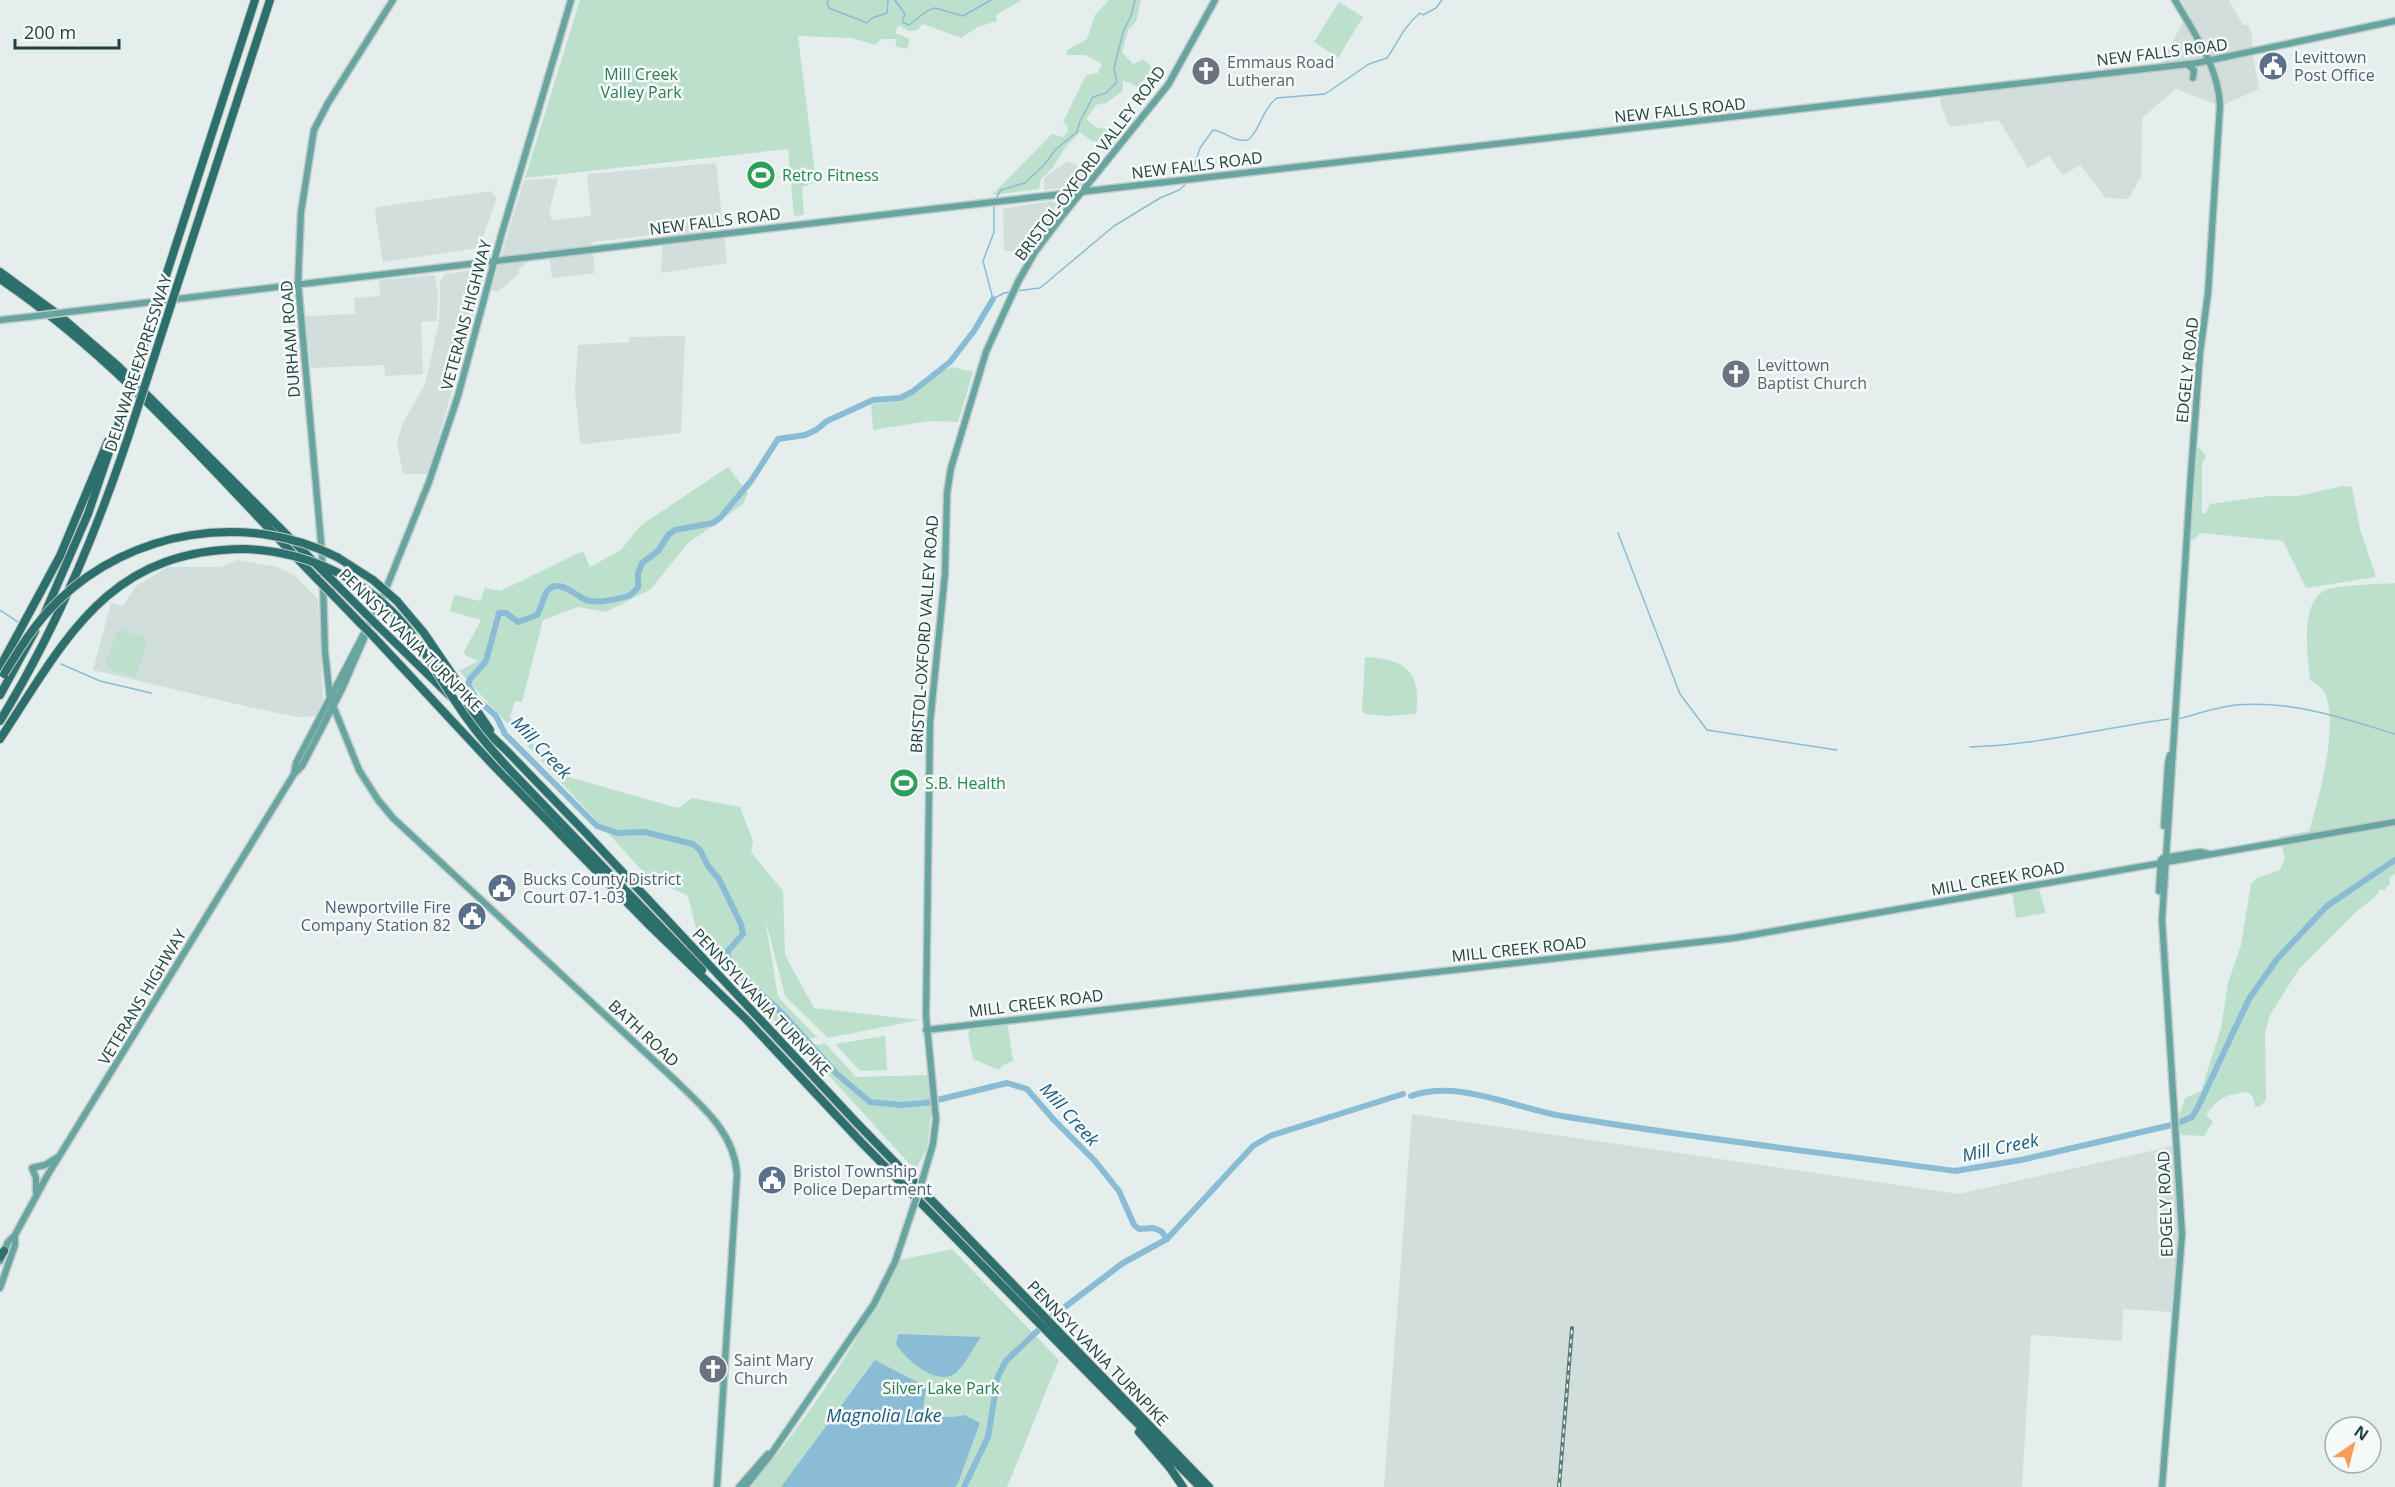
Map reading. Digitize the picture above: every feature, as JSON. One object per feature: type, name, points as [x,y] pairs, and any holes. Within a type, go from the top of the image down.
[{"type":"highway","name":"DELAWARE EXPRESSWAY","points":[[0,695],[42,618],[74,549],[101,478],[255,0]]},
{"type":"highway","name":"DELAWARE EXPRESSWAY","points":[[0,721],[36,658],[70,590],[104,510],[270,0]]},
{"type":"highway","name":"PENNSYLVANIA TURNPIKE","points":[[0,272],[60,316],[111,360],[506,750],[856,1122],[1032,1314]]},
{"type":"highway","name":"PENNSYLVANIA TURNPIKE","points":[[0,279],[64,326],[114,370],[367,630],[494,766],[651,927],[746,1019],[1004,1288],[1053,1335],[1200,1487]]},
{"type":"highway","points":[[1,674],[60,556],[125,403]]},
{"type":"highway","points":[[1,674],[30,633],[65,595],[106,564],[145,547],[191,535],[245,532],[294,540],[337,557],[373,580],[419,625],[485,723],[506,750]]},
{"type":"highway","points":[[0,739],[67,637],[85,615],[106,596],[138,575],[173,560],[210,551],[244,549],[273,551],[309,560],[344,576],[375,597],[408,630],[471,724],[512,772],[671,936],[746,1019]]},
{"type":"highway","name":"PENNSYLVANIA TURNPIKE","points":[[1053,1335],[1211,1487]]},
{"type":"highway","points":[[1053,1335],[1170,1468],[1183,1487]]},
{"type":"main road","name":"DURHAM ROAD","points":[[333,707],[327,668],[322,554],[298,283],[301,212],[314,130],[328,103],[393,0]]},
{"type":"main road","name":"VETERANS HIGHWAY","points":[[294,774],[296,763],[367,630],[400,559],[440,450],[458,396],[494,261],[571,0]]},
{"type":"main road","name":"BRISTOL-OXFORD VALLEY ROAD","points":[[745,1487],[824,1380],[878,1297],[898,1253],[934,1138],[936,1106],[926,1030],[930,723],[945,574],[947,493],[951,468],[976,381],[991,339],[1010,297],[1035,252],[1168,85],[1215,0]]},
{"type":"main road","name":"EDGELY ROAD","points":[[2162,1487],[2182,1242],[2159,898],[2164,860],[2193,436],[2208,293],[2220,98],[2209,61],[2175,0]]},
{"type":"main road","name":"NEW FALLS ROAD","points":[[0,320],[298,283],[2187,64],[2395,21]]},
{"type":"main road","points":[[2187,64],[2194,70],[2193,78]]},
{"type":"main road","points":[[1097,175],[1100,184],[1110,188]]},
{"type":"main road","points":[[1059,194],[1066,200],[1068,209]]},
{"type":"main road","name":"VETERANS HIGHWAY","points":[[1,1256],[294,774],[302,766],[333,707],[364,642],[367,630]]},
{"type":"main road","points":[[327,668],[334,674],[343,673]]},
{"type":"main road","name":"BATH ROAD","points":[[333,707],[359,770],[375,796],[393,818],[676,1082],[714,1120],[729,1140],[735,1158],[736,1174],[719,1487]]},
{"type":"main road","points":[[319,734],[331,724],[340,726]]},
{"type":"main road","name":"MILL CREEK ROAD","points":[[926,1030],[1734,938],[2111,871],[2200,852],[2210,854],[2395,822]]},
{"type":"main road","points":[[36,1195],[36,1178],[32,1168],[45,1165],[61,1155]]},
{"type":"main road","name":"VETERANS HIGHWAY","points":[[0,1288],[15,1245],[15,1235]]},
{"type":"main road","name":"BRISTOL-OXFORD VALLEY ROAD","points":[[739,1487],[760,1461],[776,1447]]},
{"type":"shaded area","points":[[2181,0],[2229,0],[2243,25],[2248,25],[2252,34],[2252,50],[2259,89],[2225,104],[2215,104],[2176,89],[2142,118],[2141,177],[2128,199],[2106,198],[2080,165],[2063,175],[2049,156],[2028,168],[1999,120],[1950,127],[1940,104],[1941,97],[2157,71],[2182,24],[2191,19]]},
{"type":"shaded area","points":[[1068,161],[1092,173],[1083,185],[1044,190],[1044,178]]},
{"type":"shaded area","points":[[716,163],[727,263],[661,273],[663,234],[592,242],[595,273],[552,278],[548,250],[529,252],[529,261],[518,270],[520,273],[498,292],[491,290],[524,180],[558,178],[549,212],[552,220],[591,216],[587,174]]},
{"type":"shaded area","points":[[491,191],[497,198],[479,248],[383,262],[375,212],[377,207]]},
{"type":"shaded area","points":[[1051,201],[1061,206],[1027,250],[1004,251],[1003,209]]},
{"type":"shaded area","points":[[482,269],[483,281],[428,474],[403,474],[397,443],[403,423],[425,384],[439,322],[440,281],[445,274]]},
{"type":"shaded area","points":[[435,275],[438,296],[437,321],[421,322],[423,374],[385,376],[384,365],[311,368],[305,316],[355,314],[354,298],[380,296],[379,280]]},
{"type":"shaded area","points":[[685,336],[681,433],[584,444],[580,442],[575,390],[578,345],[629,342],[629,337]]},
{"type":"shaded area","points":[[237,560],[277,567],[294,575],[318,599],[323,702],[318,716],[297,717],[93,670],[111,603],[123,606],[136,586],[168,567],[221,567]]},
{"type":"shaded area","points":[[1412,1114],[1959,1194],[2173,1146],[2179,1230],[2171,1312],[2123,1309],[2122,1341],[2031,1335],[2022,1487],[1384,1487]]},
{"type":"green space","name":"Mill Creek Valley Park","points":[[580,0],[1022,0],[996,15],[997,21],[978,27],[961,38],[923,24],[916,31],[908,31],[899,25],[895,33],[910,39],[907,49],[895,46],[897,39],[881,39],[875,45],[852,38],[798,36],[816,182],[802,187],[804,215],[794,216],[788,149],[525,178]]},
{"type":"green space","points":[[1109,0],[1141,0],[1136,22],[1128,30],[1122,52],[1133,64],[1143,59],[1153,68],[1138,87],[1123,80],[1123,91],[1106,103],[1096,105],[1086,119],[1095,127],[1112,130],[1110,142],[1092,141],[1080,132],[1041,179],[1039,189],[992,195],[1052,134],[1063,137],[1068,131],[1067,125],[1063,122],[1086,75],[1098,73],[1102,64],[1085,55],[1067,55],[1067,50],[1087,39],[1095,15]]},
{"type":"green space","points":[[1339,2],[1363,17],[1338,58],[1314,42]]},
{"type":"green space","points":[[952,367],[973,372],[958,422],[929,421],[873,430],[871,404],[902,401],[942,371]]},
{"type":"green space","points":[[2199,447],[2206,456],[2202,465],[2202,513],[2206,513],[2210,504],[2269,496],[2298,496],[2343,486],[2352,487],[2360,529],[2376,577],[2306,588],[2283,541],[2201,533],[2193,540],[2189,537],[2196,449]]},
{"type":"green space","points":[[728,467],[748,493],[743,504],[687,544],[651,589],[606,612],[578,607],[543,620],[522,702],[515,701],[510,716],[515,726],[565,776],[678,808],[692,798],[740,807],[753,841],[751,852],[783,891],[785,955],[814,1008],[919,1020],[828,1038],[785,996],[765,918],[778,997],[817,1037],[795,1042],[699,941],[688,896],[649,878],[459,671],[478,661],[463,654],[481,620],[449,611],[455,595],[480,601],[485,588],[500,591],[583,551],[590,567],[621,550],[640,526]]},
{"type":"green space","points":[[2395,583],[2395,874],[2389,878],[2390,883],[2385,890],[2380,890],[2357,911],[2299,969],[2270,1015],[2265,1033],[2266,1100],[2259,1107],[2255,1106],[2253,1097],[2248,1092],[2228,1096],[2215,1104],[2206,1115],[2213,1122],[2204,1136],[2181,1135],[2178,1120],[2185,1098],[2201,1091],[2221,1028],[2228,983],[2241,945],[2251,884],[2257,878],[2280,870],[2285,858],[2279,837],[2309,831],[2323,780],[2330,717],[2327,700],[2321,688],[2310,680],[2307,630],[2312,605],[2317,596],[2332,588]]},
{"type":"green space","points":[[119,628],[148,639],[136,677],[113,671],[105,663]]},
{"type":"green space","points":[[1365,657],[1391,661],[1408,670],[1416,688],[1416,714],[1388,716],[1365,714],[1362,711]]},
{"type":"green space","points":[[2038,886],[2046,913],[2016,918],[2012,892]]},
{"type":"green space","points":[[1006,1024],[1013,1061],[1003,1065],[999,1070],[973,1059],[968,1033],[972,1027]]},
{"type":"green space","points":[[885,1036],[887,1070],[860,1071],[835,1044]]},
{"type":"green space","points":[[826,1044],[856,1077],[927,1075],[932,1106],[927,1149],[915,1170],[801,1045]]},
{"type":"green space","name":"Silver Lake Park","points":[[952,1249],[1059,1360],[1007,1487],[750,1487],[793,1434],[832,1378],[868,1320],[900,1260]]},
{"type":"water","points":[[898,1334],[981,1337],[957,1372],[941,1377],[923,1370],[900,1350],[896,1344]]},
{"type":"water","name":"Magnolia Lake","points":[[875,1360],[921,1384],[926,1390],[923,1409],[943,1416],[964,1415],[980,1423],[958,1483],[955,1487],[781,1487]]},
{"type":"waterway","name":"Mill Creek","points":[[828,0],[829,8],[867,23],[872,18],[887,13],[888,0]]},
{"type":"waterway","name":"Mill Creek","points":[[895,0],[905,14],[902,22],[909,25],[927,11],[935,8],[963,16],[991,0]]},
{"type":"waterway","name":"Mill Creek","points":[[995,200],[1001,190],[1025,183],[1044,165],[1056,149],[1077,132],[1080,121],[1093,97],[1106,93],[1117,82],[1114,69],[1123,32],[1131,16],[1135,0]]},
{"type":"waterway","points":[[1192,173],[1200,148],[1213,130],[1233,138],[1248,140],[1277,98],[1325,94],[1369,64],[1387,58],[1414,18],[1420,13],[1423,15],[1436,8],[1442,0]]},
{"type":"waterway","points":[[1016,291],[1040,288],[1114,226],[1185,185]]},
{"type":"waterway","name":"Mill Creek","points":[[994,205],[994,232],[983,261],[993,299],[1011,292]]},
{"type":"waterway","name":"Mill Creek","points":[[993,299],[974,331],[950,362],[912,392],[900,398],[873,400],[827,421],[805,435],[778,439],[751,481],[720,518],[713,523],[675,530],[669,534],[658,551],[642,563],[638,573],[638,587],[631,595],[607,601],[590,601],[558,586],[548,590],[537,615],[518,622],[506,613],[499,613],[486,661],[468,684],[475,697],[496,716],[505,734],[597,826],[617,833],[645,832],[693,844],[700,850],[708,866],[719,879],[741,924],[743,934],[727,952],[729,961],[783,1014],[837,1074],[870,1102],[901,1105],[925,1103],[1007,1083],[1027,1089],[1095,1161],[1119,1191],[1134,1225],[1139,1229],[1153,1228],[1161,1231],[1167,1239]]},
{"type":"waterway","points":[[1618,533],[1680,694],[1707,730],[1837,750]]},
{"type":"waterway","points":[[0,610],[18,622]]},
{"type":"waterway","points":[[61,664],[100,681],[151,693]]},
{"type":"waterway","points":[[2178,719],[2236,705],[2277,705],[2317,712],[2395,734]]},
{"type":"waterway","points":[[1970,747],[2045,740],[2169,719]]},
{"type":"waterway","name":"Mill Creek","points":[[1411,1096],[1429,1092],[1467,1093],[1562,1116],[1611,1124],[1955,1171],[2021,1160],[2176,1124],[2192,1117],[2249,999],[2277,959],[2327,906],[2395,860]]},
{"type":"waterway","name":"Mill Creek","points":[[964,1487],[988,1437],[998,1376],[1006,1361],[1053,1316],[1123,1263],[1167,1239],[1253,1146],[1270,1136],[1403,1094]]},
{"type":"railway","points":[[1559,1487],[1572,1328]]},
{"type":"place","name":"Levittown Post Office","points":[[2273,66]]},
{"type":"place","name":"Emmaus Road Lutheran","points":[[1206,71]]},
{"type":"place","name":"Retro Fitness","points":[[761,175]]},
{"type":"place","name":"Levittown Baptist Church","points":[[1736,374]]},
{"type":"place","name":"S.B. Health","points":[[904,783]]},
{"type":"place","name":"Bucks County District Court 07-1-03","points":[[502,888]]},
{"type":"place","name":"Newportville Fire Company Station 82","points":[[472,916]]},
{"type":"place","name":"Bristol Township Police Department","points":[[772,1180]]},
{"type":"place","name":"Saint Mary Church","points":[[713,1369]]}]
